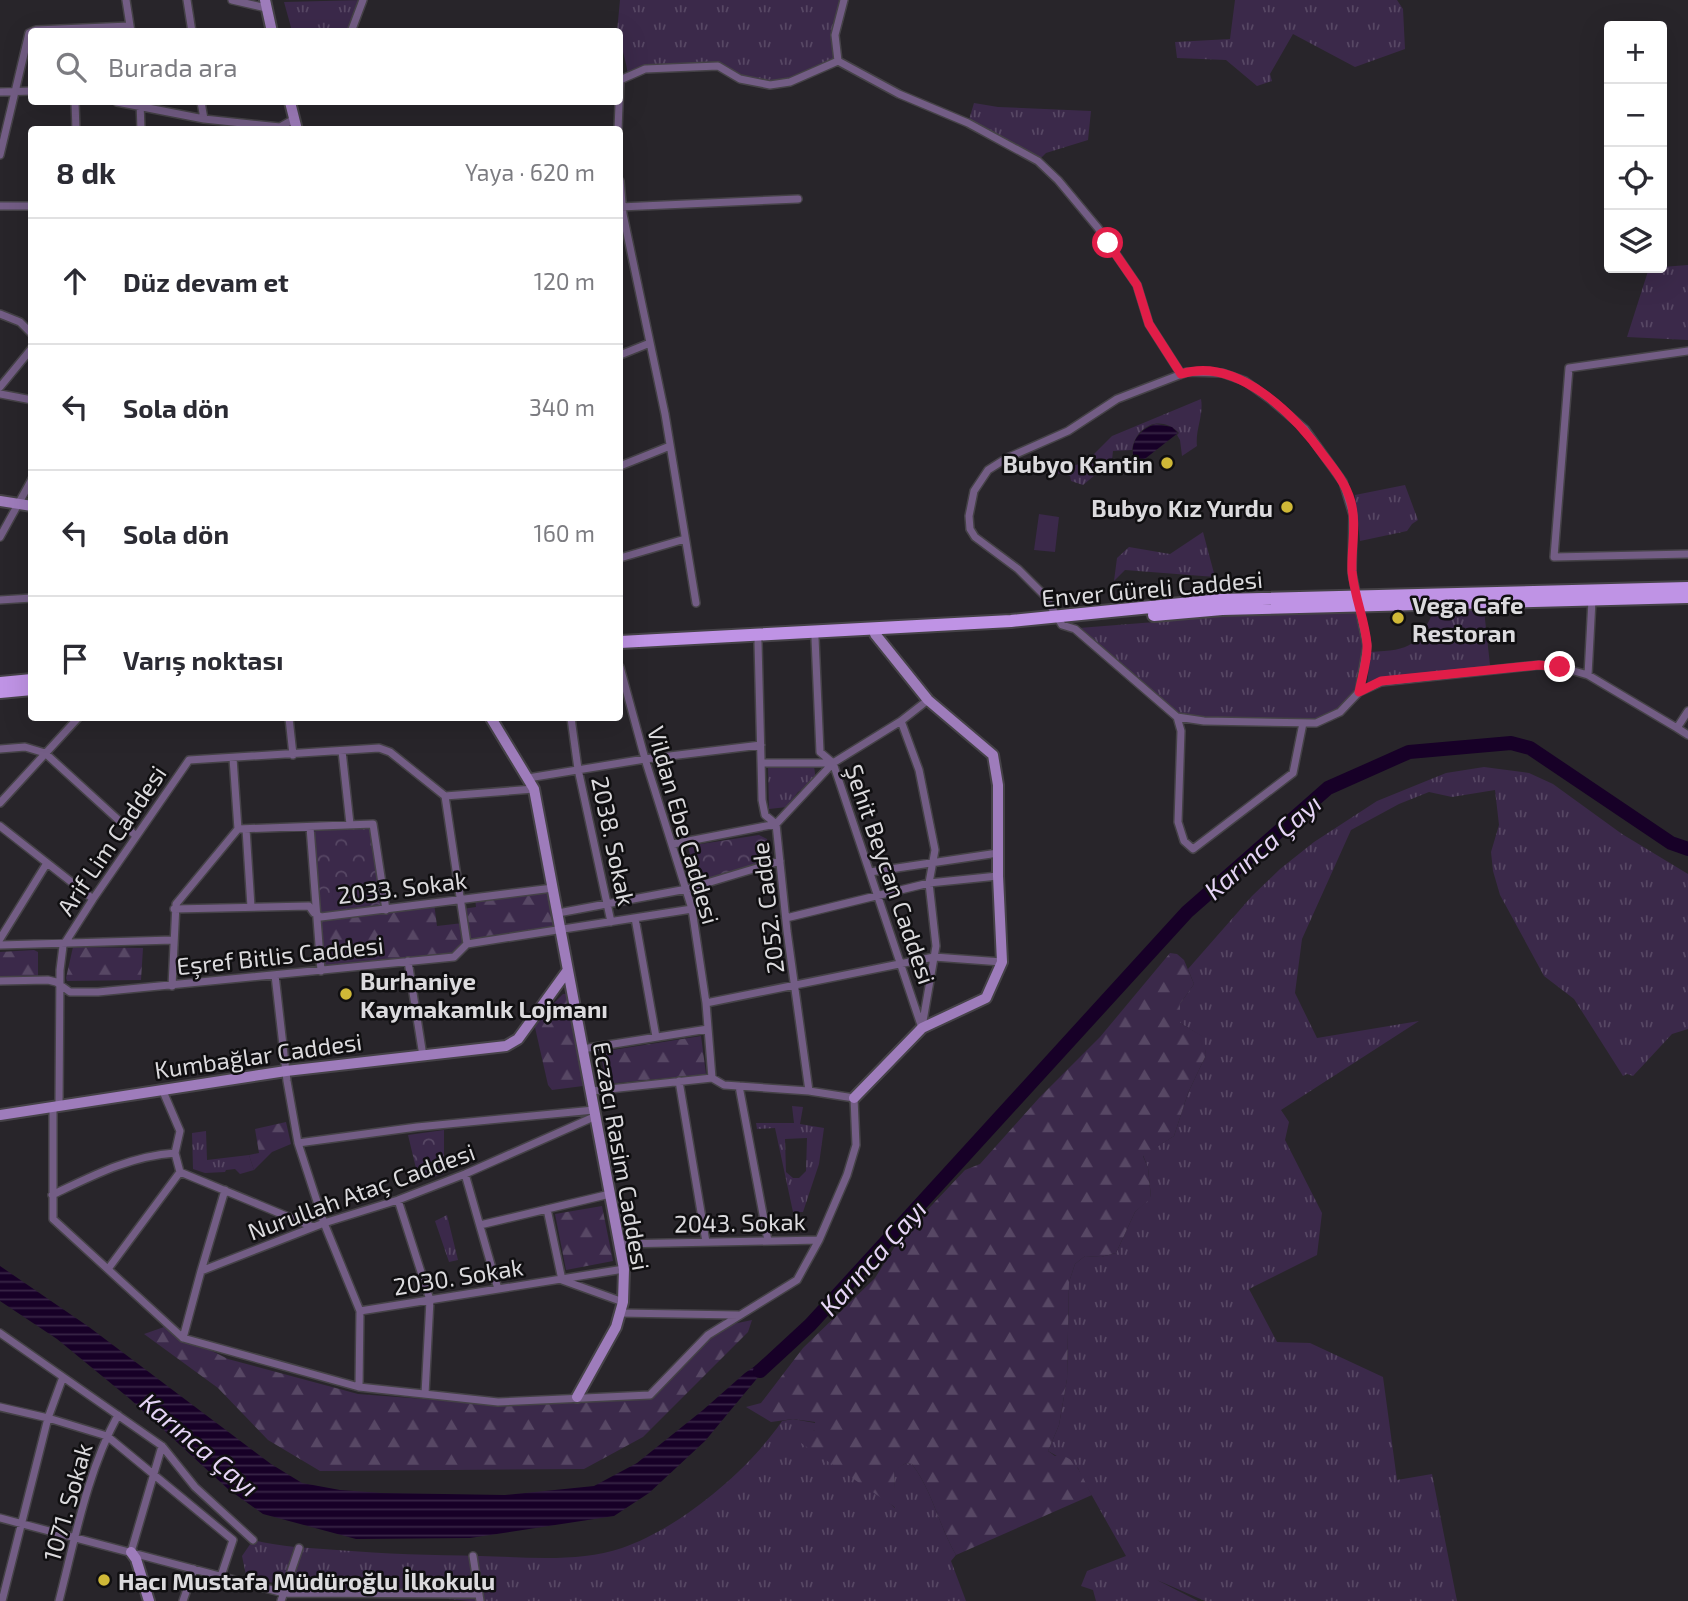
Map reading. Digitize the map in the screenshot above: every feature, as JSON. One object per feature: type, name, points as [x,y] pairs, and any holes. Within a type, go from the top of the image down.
[{"type":"main road","points":[[265,4],[271,28]]},
{"type":"main road","points":[[293,105],[296,124]]},
{"type":"main road","points":[[0,501],[28,506]]},
{"type":"main road","name":"Enver Güreli Caddesi","points":[[623,649],[1358,601],[1688,588]]},
{"type":"main road","name":"Enver Güreli Caddesi","points":[[1358,601],[1688,597]]},
{"type":"main road","name":"Enver Güreli Caddesi","points":[[623,642],[1059,621]]},
{"type":"main road","points":[[854,1098],[922,1028],[986,998],[1002,962],[998,785],[993,755],[929,700],[875,634]]},
{"type":"main road","points":[[0,683],[28,680]]},
{"type":"main road","points":[[0,692],[28,689]]},
{"type":"main road","name":"Eczacı Rasim Caddesi","points":[[493,721],[531,783],[624,1269],[622,1308],[616,1327],[577,1397]]},
{"type":"main road","name":"Kumbağlar Caddesi","points":[[0,1115],[162,1088],[513,1043],[568,970]]},
{"type":"main road","points":[[131,1552],[136,1559],[149,1601]]},
{"type":"street","points":[[126,0],[130,28]]},
{"type":"street","points":[[187,0],[191,28]]},
{"type":"street","points":[[232,0],[265,4]]},
{"type":"street","points":[[352,28],[363,0]]},
{"type":"street","points":[[838,61],[835,35],[845,0]]},
{"type":"street","points":[[0,155],[28,38]]},
{"type":"street","points":[[623,78],[645,69],[718,66],[740,79],[770,85],[790,82],[838,61]]},
{"type":"street","points":[[838,61],[899,94],[968,123],[1038,161],[1058,180],[1098,228],[1137,285],[1149,324],[1181,374]]},
{"type":"street","points":[[0,92],[28,91]]},
{"type":"street","points":[[75,105],[76,126]]},
{"type":"street","points":[[141,105],[141,126]]},
{"type":"street","points":[[146,105],[204,118],[272,126]]},
{"type":"street","points":[[202,105],[204,118]]},
{"type":"street","points":[[618,126],[619,105]]},
{"type":"street","points":[[623,207],[798,199]]},
{"type":"street","points":[[0,206],[28,206]]},
{"type":"street","points":[[623,216],[670,446],[696,603]]},
{"type":"street","points":[[0,314],[19,322],[28,330]]},
{"type":"street","points":[[623,354],[650,343]]},
{"type":"street","points":[[1688,351],[1569,368],[1554,557],[1688,554]]},
{"type":"street","points":[[0,387],[28,353]]},
{"type":"street","points":[[1359,692],[1367,646],[1352,573],[1351,502],[1343,482],[1305,429],[1245,381],[1222,373],[1188,372],[1117,399],[1068,431],[1007,458],[988,470],[974,491],[969,516],[970,529],[975,537],[1035,585],[1059,621],[1075,629],[1177,717],[1204,721],[1317,723],[1340,712],[1359,692],[1381,681],[1539,665],[1560,667],[1588,675],[1688,735]]},
{"type":"street","points":[[0,394],[28,399]]},
{"type":"street","points":[[623,466],[670,446]]},
{"type":"street","points":[[0,537],[28,486]]},
{"type":"street","points":[[623,557],[685,539]]},
{"type":"street","points":[[0,600],[28,598]]},
{"type":"street","points":[[1588,675],[1592,600]]},
{"type":"street","name":"Şehit Beycan Caddesi","points":[[815,638],[820,752],[833,763],[922,1028]]},
{"type":"street","name":"2052. Cadde","points":[[758,642],[762,800],[765,815],[776,824],[809,1091]]},
{"type":"street","name":"Vildan Ebe Caddesi","points":[[623,678],[692,909],[706,1003],[712,1078]]},
{"type":"street","points":[[673,844],[776,824],[833,763],[901,722],[929,700]]},
{"type":"street","points":[[1677,728],[1688,710]]},
{"type":"street","points":[[1177,717],[1181,732],[1178,822],[1184,841],[1193,849],[1293,773],[1303,723]]},
{"type":"street","points":[[0,803],[75,721]]},
{"type":"street","points":[[289,721],[292,755]]},
{"type":"street","name":"2038. Sokak","points":[[571,721],[578,769],[611,922]]},
{"type":"street","points":[[901,722],[919,770],[935,850],[929,883],[936,946],[922,1028]]},
{"type":"street","points":[[467,944],[444,796],[531,783],[578,769],[761,746]]},
{"type":"street","points":[[0,749],[24,747],[46,753],[136,836]]},
{"type":"street","name":"Arif Lim Caddesi","points":[[183,1338],[53,1220],[60,970],[66,942],[187,762],[192,760],[383,748],[444,796]]},
{"type":"street","points":[[342,751],[350,824]]},
{"type":"street","points":[[233,758],[251,907]]},
{"type":"street","points":[[762,763],[833,763]]},
{"type":"street","points":[[172,986],[176,904],[242,829],[370,822],[374,825],[386,910]]},
{"type":"street","points":[[0,826],[93,899]]},
{"type":"street","points":[[310,827],[321,971]]},
{"type":"street","points":[[870,872],[998,853]]},
{"type":"street","points":[[558,913],[687,889],[780,861]]},
{"type":"street","points":[[0,939],[47,863]]},
{"type":"street","points":[[786,918],[929,883],[998,876]]},
{"type":"street","name":"2033. Sokak","points":[[174,909],[309,906],[317,915],[386,910],[553,888]]},
{"type":"street","name":"Eşref Bitlis Caddesi","points":[[0,981],[48,980],[60,984],[70,992],[98,992],[321,971],[454,957],[467,944],[692,909]]},
{"type":"street","points":[[635,918],[656,1037]]},
{"type":"street","points":[[0,945],[173,940]]},
{"type":"street","points":[[706,1003],[934,957],[1002,962]]},
{"type":"street","points":[[408,961],[422,1056]]},
{"type":"street","points":[[275,975],[286,1071],[298,1143],[324,1223],[360,1311],[359,1387]]},
{"type":"street","points":[[582,1049],[708,1029]]},
{"type":"street","points":[[225,1190],[183,1338],[359,1387],[498,1402],[650,1395],[708,1335],[797,1280],[819,1240],[847,1175],[856,1145],[854,1098],[809,1091],[724,1085],[712,1078],[591,1091]]},
{"type":"street","points":[[680,1081],[706,1242]]},
{"type":"street","points":[[739,1086],[768,1241]]},
{"type":"street","points":[[108,1269],[180,1172],[176,1153],[180,1131],[162,1088]]},
{"type":"street","points":[[298,1143],[418,1127],[595,1113]]},
{"type":"street","name":"Nurullah Ataç Caddesi","points":[[201,1271],[313,1227],[398,1200],[466,1174],[595,1113]]},
{"type":"street","points":[[52,1195],[119,1164],[156,1154],[176,1153]]},
{"type":"street","points":[[180,1172],[313,1227]]},
{"type":"street","points":[[466,1174],[498,1289]]},
{"type":"street","points":[[480,1225],[610,1194]]},
{"type":"street","points":[[398,1200],[430,1300],[425,1394]]},
{"type":"street","points":[[547,1209],[562,1280]]},
{"type":"street","name":"2043. Sokak","points":[[620,1244],[819,1240]]},
{"type":"street","name":"2030. Sokak","points":[[360,1311],[624,1269]]},
{"type":"street","name":"2030. Sokak","points":[[562,1280],[622,1308],[739,1315]]},
{"type":"street","points":[[0,1333],[162,1447],[195,1486],[253,1540]]},
{"type":"street","points":[[2,1601],[48,1418],[63,1377]]},
{"type":"street","points":[[0,1407],[107,1436],[233,1540],[221,1576]]},
{"type":"street","name":"1071. Sokak","points":[[59,1601],[75,1538],[107,1436],[118,1415]]},
{"type":"street","points":[[131,1552],[162,1447]]},
{"type":"street","points":[[0,1518],[221,1576],[282,1597],[479,1597],[473,1556]]},
{"type":"street","points":[[282,1597],[299,1548]]},
{"type":"street","points":[[183,1601],[194,1569]]},
{"type":"green space","points":[[363,0],[352,28],[291,28],[284,2]]},
{"type":"green space","points":[[620,0],[844,0],[838,17],[838,61],[790,82],[758,84],[718,66],[645,69],[628,77],[623,52],[623,28],[617,28]]},
{"type":"green space","points":[[1235,0],[1397,0],[1403,9],[1405,49],[1355,67],[1293,34],[1270,74],[1272,81],[1257,86],[1226,60],[1177,58],[1175,42],[1230,39]]},
{"type":"green space","points":[[974,103],[998,107],[1091,111],[1088,140],[1046,153],[1038,161],[968,123]]},
{"type":"green space","points":[[1688,265],[1688,340],[1627,337],[1647,273],[1667,273],[1667,267]]},
{"type":"green space","points":[[1201,399],[1197,446],[1182,456],[1177,435],[1179,433],[1172,427],[1157,424],[1150,425],[1138,435],[1132,450],[1113,451],[1111,469],[1095,475],[1083,485],[1071,481],[1070,476],[1051,472],[1086,462],[1112,436]]},
{"type":"green space","points":[[1405,485],[1418,520],[1407,531],[1360,541],[1355,495]]},
{"type":"green space","points":[[1039,514],[1059,517],[1055,552],[1034,550]]},
{"type":"green space","points":[[1203,532],[1215,577],[1125,570],[1114,581],[1117,558],[1129,547],[1170,554]]},
{"type":"green space","points":[[1435,608],[1484,610],[1490,665],[1367,688],[1370,652],[1395,650],[1412,644],[1424,631]]},
{"type":"green space","points":[[1359,611],[1367,646],[1359,692],[1351,703],[1316,723],[1177,717],[1079,628],[1282,612]]},
{"type":"green space","points":[[768,766],[814,766],[816,781],[798,792],[787,807],[769,809]]},
{"type":"green space","points":[[1484,767],[1529,773],[1553,784],[1622,834],[1688,874],[1688,1029],[1672,1034],[1633,1076],[1623,1076],[1574,999],[1544,976],[1500,895],[1491,852],[1499,825],[1495,790],[1452,797],[1429,792],[1399,804],[1351,830],[1302,939],[1295,993],[1317,1038],[1419,1021],[1281,1110],[1289,1122],[1285,1140],[1322,1213],[1317,1255],[1249,1289],[1277,1342],[1310,1343],[1383,1377],[1397,1480],[1432,1474],[1457,1601],[1205,1601],[1157,1580],[1198,1601],[1096,1601],[1093,1590],[1081,1586],[1087,1571],[1126,1556],[1078,1468],[1048,1451],[1059,1425],[1067,1379],[1069,1282],[1075,1264],[1085,1256],[1101,1257],[1116,1253],[1135,1212],[1151,1197],[1148,1168],[1143,1155],[1174,1136],[1188,1093],[1206,1055],[1203,1037],[1180,1023],[1180,1004],[1194,984],[1188,969],[1252,896],[1314,842],[1377,801],[1446,773]]},
{"type":"green space","points":[[370,822],[386,910],[317,915],[310,827]]},
{"type":"green space","points":[[759,835],[767,839],[772,859],[770,862],[697,884],[688,846]]},
{"type":"green space","points":[[368,885],[371,905],[335,910],[332,890]]},
{"type":"green space","points":[[553,888],[561,930],[467,944],[454,957],[321,971],[317,915],[434,903],[437,926],[463,923],[462,909],[476,907],[475,898]]},
{"type":"green space","points":[[73,947],[143,948],[141,980],[67,981]]},
{"type":"green space","points":[[0,952],[38,952],[38,976],[0,978]]},
{"type":"green space","points":[[1170,953],[1177,954],[1184,960],[1194,984],[1180,1004],[1180,1023],[1204,1037],[1206,1055],[1188,1093],[1174,1136],[1143,1156],[1148,1168],[1151,1198],[1135,1212],[1116,1253],[1101,1257],[1085,1256],[1075,1264],[1069,1282],[1067,1379],[1059,1425],[1048,1451],[1074,1463],[1092,1495],[956,1555],[925,1485],[912,1464],[906,1463],[894,1471],[896,1508],[798,1441],[801,1434],[815,1430],[815,1422],[793,1419],[771,1422],[746,1407],[761,1403],[803,1348],[875,1278],[899,1240],[965,1170],[980,1164],[1039,1098],[1100,1037]]},
{"type":"green space","points":[[563,994],[567,994],[583,1086],[552,1090],[548,1085],[534,1023]]},
{"type":"green space","points":[[701,1036],[706,1074],[607,1084],[600,1052]]},
{"type":"green space","points":[[792,1106],[803,1107],[800,1124],[824,1128],[819,1164],[803,1212],[793,1212],[775,1128],[757,1129],[756,1123],[794,1123]],"holes":[[[807,1138],[806,1171],[799,1178],[793,1178],[786,1172],[785,1139]]]},
{"type":"green space","points":[[286,1122],[291,1144],[272,1152],[254,1170],[249,1155],[259,1153],[255,1129]]},
{"type":"green space","points":[[444,1130],[444,1174],[419,1181],[408,1135]]},
{"type":"green space","points":[[206,1131],[207,1160],[249,1155],[254,1170],[240,1174],[235,1169],[205,1173],[193,1169],[192,1133]]},
{"type":"green space","points":[[602,1206],[613,1261],[566,1270],[555,1214]]},
{"type":"green space","points":[[447,1215],[458,1260],[449,1262],[435,1221]]},
{"type":"green space","points":[[752,1320],[748,1332],[643,1437],[584,1469],[320,1471],[268,1440],[218,1388],[144,1334],[164,1327],[228,1359],[358,1394],[463,1402],[653,1394],[714,1328]]},
{"type":"green space","points":[[793,1419],[815,1423],[815,1430],[811,1432],[895,1508],[894,1470],[906,1463],[912,1464],[925,1485],[956,1555],[951,1561],[966,1601],[470,1601],[247,1580],[242,1556],[253,1540],[284,1546],[355,1551],[533,1558],[587,1556],[622,1548],[667,1527],[711,1496],[751,1459],[782,1421]]},
{"type":"water","points":[[1156,424],[1172,427],[1178,433],[1137,465],[1133,445],[1139,434]]},
{"type":"water","points":[[0,1266],[89,1327],[271,1464],[302,1483],[340,1490],[505,1495],[594,1486],[637,1463],[745,1373],[774,1358],[705,1441],[649,1493],[614,1516],[470,1538],[356,1539],[263,1514],[228,1489],[130,1399],[57,1339],[0,1301]]},
{"type":"waterway","name":"Karınca Çayı","points":[[760,1371],[810,1325],[1187,912],[1328,788],[1409,752],[1511,743],[1530,748],[1671,843],[1688,849]]},
{"type":"place","name":"Bubyo Kantin","points":[[1167,463]]},
{"type":"place","name":"Bubyo Kız Yurdu","points":[[1287,507]]},
{"type":"place","name":"Vega Cafe Restoran","points":[[1398,618]]},
{"type":"place","name":"Burhaniye Kaymakamlık Lojmanı","points":[[346,994]]},
{"type":"place","name":"Hacı Mustafa Müdüroğlu İlkokulu","points":[[104,1580]]},
{"type":"route","points":[[1108,243],[1137,285],[1149,324],[1181,374],[1222,373],[1245,381],[1305,429],[1343,482],[1353,515],[1352,573],[1367,646],[1359,692],[1381,681],[1539,665],[1560,667]]}]
